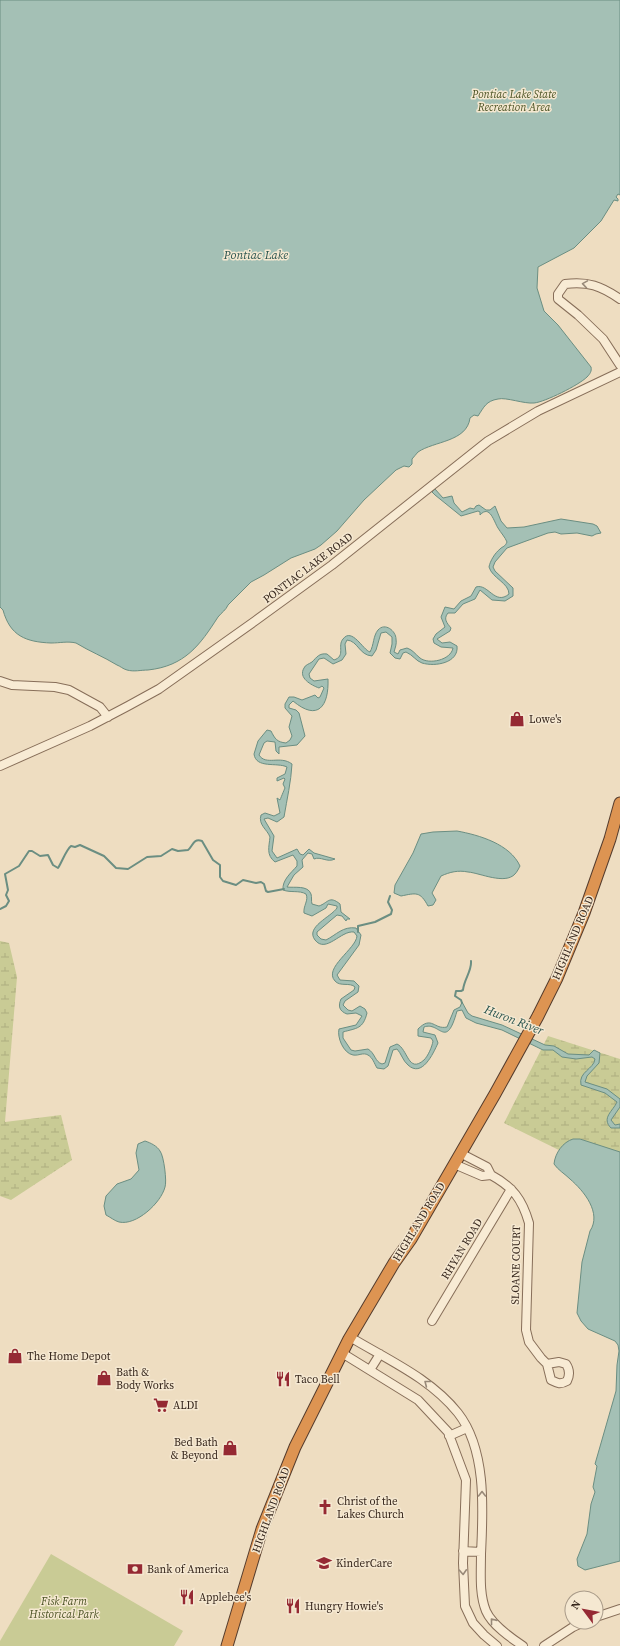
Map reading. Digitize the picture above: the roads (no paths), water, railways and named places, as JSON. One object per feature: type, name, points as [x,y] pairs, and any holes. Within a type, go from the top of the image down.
[{"type":"highway","name":"HIGHLAND ROAD","points":[[227,1646],[262,1529],[286,1466],[350,1336],[394,1263],[411,1239],[511,1066],[538,1016],[557,978],[584,913],[599,872],[620,803]]},
{"type":"street","points":[[620,299],[606,289],[588,283],[577,282],[565,284],[558,294],[558,299],[578,314],[603,339],[620,365]]},
{"type":"street","name":"PONTIAC LAKE ROAD","points":[[0,766],[108,717],[172,680],[332,565],[429,486],[494,436],[538,411],[620,372]]},
{"type":"street","points":[[0,682],[12,685],[55,687],[69,690],[100,707],[108,717]]},
{"type":"street","name":"SLOANE COURT","points":[[460,1153],[487,1166],[491,1175]]},
{"type":"street","name":"SLOANE COURT","points":[[454,1164],[482,1176],[491,1175],[502,1181],[511,1188],[524,1208],[528,1223],[526,1330],[529,1342],[547,1364]]},
{"type":"street","name":"RHYAN ROAD","points":[[432,1321],[511,1188]]},
{"type":"street","points":[[350,1336],[424,1380],[459,1414],[467,1428],[475,1449],[483,1489],[480,1583],[486,1612],[502,1631],[523,1646]]},
{"type":"street","points":[[342,1353],[418,1400],[448,1432],[466,1480],[463,1551],[465,1606],[473,1623],[497,1646]]},
{"type":"street","points":[[370,1370],[380,1354]]},
{"type":"street","points":[[449,1436],[467,1428]]},
{"type":"street","points":[[463,1551],[481,1552]]},
{"type":"street","points":[[604,1614],[620,1608]]},
{"type":"street","points":[[544,1646],[568,1630]]},
{"type":"water","name":"Pontiac Lake","points":[[0,0],[620,0],[620,195],[618,194],[616,197],[618,201],[614,200],[601,221],[574,248],[538,267],[537,288],[544,311],[558,325],[591,367],[590,374],[570,388],[539,402],[530,403],[501,399],[488,403],[478,416],[474,415],[470,418],[468,426],[463,432],[449,440],[425,448],[418,452],[412,459],[412,464],[409,467],[404,466],[396,470],[364,500],[337,531],[321,545],[315,549],[291,558],[251,582],[228,605],[198,645],[182,659],[172,664],[161,668],[130,671],[76,643],[34,641],[20,636],[10,626],[3,610],[0,607]]},
{"type":"water","points":[[435,489],[443,498],[452,496],[454,503],[462,512],[470,508],[474,509],[479,505],[486,510],[490,510],[495,506],[501,521],[507,528],[524,527],[561,519],[593,524],[597,526],[601,533],[592,536],[577,533],[548,533],[507,548],[495,562],[493,567],[495,571],[513,588],[513,596],[505,601],[492,600],[480,590],[475,599],[463,604],[455,613],[448,613],[446,619],[451,628],[450,631],[437,639],[442,643],[450,642],[457,646],[457,652],[450,660],[439,664],[427,664],[418,661],[406,652],[403,653],[400,659],[395,658],[390,653],[392,637],[386,632],[381,633],[376,650],[372,656],[364,653],[354,643],[347,640],[345,644],[346,654],[342,660],[333,664],[324,658],[319,659],[309,674],[310,678],[314,681],[328,679],[328,689],[324,703],[320,708],[315,710],[309,710],[293,701],[289,705],[289,708],[296,710],[299,713],[305,736],[297,745],[279,747],[279,754],[276,751],[275,742],[267,741],[264,743],[259,755],[265,760],[283,760],[292,764],[284,817],[277,822],[268,818],[264,819],[274,836],[272,851],[277,858],[297,849],[300,854],[303,855],[309,849],[314,853],[335,859],[314,859],[312,854],[308,853],[302,860],[303,867],[294,875],[287,887],[307,889],[311,894],[312,904],[319,906],[329,900],[336,901],[340,904],[341,912],[350,919],[347,919],[346,921],[342,916],[337,915],[317,932],[317,935],[321,939],[326,940],[347,928],[356,928],[361,935],[359,945],[337,975],[340,980],[354,981],[359,986],[358,992],[345,1001],[343,1005],[348,1010],[352,1011],[360,1006],[365,1009],[367,1013],[364,1022],[359,1027],[343,1032],[343,1038],[351,1050],[355,1051],[368,1049],[382,1064],[385,1063],[390,1047],[397,1044],[401,1047],[411,1062],[419,1064],[427,1056],[433,1041],[431,1038],[418,1036],[418,1029],[427,1023],[439,1027],[447,1027],[454,1010],[460,1007],[462,1002],[468,1013],[472,1016],[502,1025],[545,1045],[554,1046],[568,1054],[589,1055],[594,1050],[600,1053],[599,1063],[587,1076],[585,1082],[607,1089],[620,1099],[620,1107],[611,1120],[615,1125],[620,1124],[620,1128],[611,1128],[607,1121],[607,1118],[617,1102],[605,1093],[581,1085],[582,1077],[595,1059],[592,1057],[576,1059],[562,1057],[553,1050],[543,1050],[502,1030],[476,1023],[466,1018],[462,1010],[457,1011],[453,1023],[446,1032],[442,1032],[430,1026],[424,1027],[423,1032],[435,1035],[438,1043],[430,1058],[422,1067],[418,1069],[408,1065],[397,1049],[393,1050],[388,1066],[384,1069],[377,1068],[368,1055],[349,1054],[340,1040],[339,1029],[356,1025],[362,1016],[356,1013],[347,1014],[341,1010],[339,1006],[341,999],[354,990],[355,987],[337,983],[332,976],[336,964],[351,947],[357,936],[354,932],[349,932],[329,943],[319,944],[315,940],[313,931],[320,922],[337,908],[337,906],[328,904],[326,908],[312,916],[304,913],[307,899],[306,894],[283,890],[285,880],[297,866],[297,861],[293,855],[275,862],[269,854],[270,837],[260,818],[261,815],[265,813],[274,816],[280,813],[277,798],[280,800],[285,788],[283,784],[285,779],[284,778],[277,781],[277,778],[285,774],[287,767],[259,762],[254,754],[258,741],[267,730],[271,731],[275,738],[280,742],[286,743],[290,740],[292,736],[289,727],[292,716],[285,708],[285,704],[289,697],[302,700],[315,695],[318,698],[320,697],[324,688],[322,686],[319,688],[316,687],[306,681],[303,675],[305,666],[322,654],[327,654],[334,660],[338,658],[341,653],[341,642],[346,636],[354,637],[370,652],[376,632],[384,627],[390,628],[396,636],[394,652],[398,654],[400,650],[407,648],[424,660],[439,660],[448,656],[453,648],[441,647],[434,643],[433,639],[436,634],[445,627],[441,617],[445,607],[454,609],[461,601],[471,596],[476,587],[484,588],[500,597],[504,597],[509,594],[506,587],[493,574],[489,567],[490,562],[495,555],[505,546],[507,542],[491,515],[483,512],[480,515],[480,512],[478,511],[461,516],[432,492]]},
{"type":"water","points":[[457,831],[484,838],[501,846],[515,858],[520,866],[515,874],[511,877],[492,878],[461,871],[441,876],[432,893],[436,900],[433,905],[428,906],[420,895],[410,894],[401,896],[394,893],[395,885],[413,853],[421,834]]},
{"type":"water","points":[[580,1139],[620,1152],[620,1561],[585,1570],[578,1566],[577,1559],[587,1534],[591,1504],[595,1492],[593,1487],[597,1466],[595,1464],[616,1391],[619,1351],[618,1345],[615,1341],[588,1329],[581,1321],[577,1313],[582,1262],[593,1224],[593,1210],[586,1196],[581,1190],[554,1164],[560,1148],[569,1140]]},
{"type":"water","points":[[145,1141],[156,1146],[163,1158],[166,1180],[165,1187],[159,1200],[147,1212],[133,1220],[119,1222],[106,1215],[104,1206],[106,1196],[117,1184],[131,1179],[139,1170],[136,1153],[138,1144]]},
{"type":"waterway","points":[[0,909],[6,906],[9,901],[6,895],[8,890],[5,874],[19,866],[29,851],[32,851],[40,856],[48,855],[53,865],[58,868],[69,848],[71,846],[75,847],[80,845],[104,856],[116,868],[128,869],[147,857],[161,856],[172,849],[178,851],[188,850],[195,841],[199,840],[202,841],[213,860],[220,865],[220,877],[223,881],[236,885],[243,880],[256,883],[261,882],[264,884],[266,891],[268,892],[284,889]]},
{"type":"waterway","points":[[358,932],[358,926],[375,922],[391,914],[392,910],[388,902],[390,896]]},
{"type":"waterway","points":[[462,1003],[461,1000],[455,996],[456,991],[463,990],[471,961]]},
{"type":"place","name":"Lowe's","points":[[517,719]]},
{"type":"place","name":"The Home Depot","points":[[15,1356]]},
{"type":"place","name":"Bath & Body Works","points":[[104,1378]]},
{"type":"place","name":"Taco Bell","points":[[283,1379]]},
{"type":"place","name":"ALDI","points":[[161,1405]]},
{"type":"place","name":"Bed Bath & Beyond","points":[[230,1448]]},
{"type":"place","name":"Christ of the Lakes Church","points":[[325,1507]]},
{"type":"place","name":"KinderCare","points":[[324,1563]]},
{"type":"place","name":"Bank of America","points":[[135,1569]]},
{"type":"place","name":"Applebee's","points":[[187,1597]]},
{"type":"place","name":"Hungry Howie's","points":[[293,1606]]},
{"type":"park label","name":"Pontiac Lake State Recreation Area","points":[[514,100]]},
{"type":"park label","name":"Fisk Farm Historical Park","points":[[64,1607]]},
{"type":"water label","name":"Huron River","points":[[514,1020]]}]
